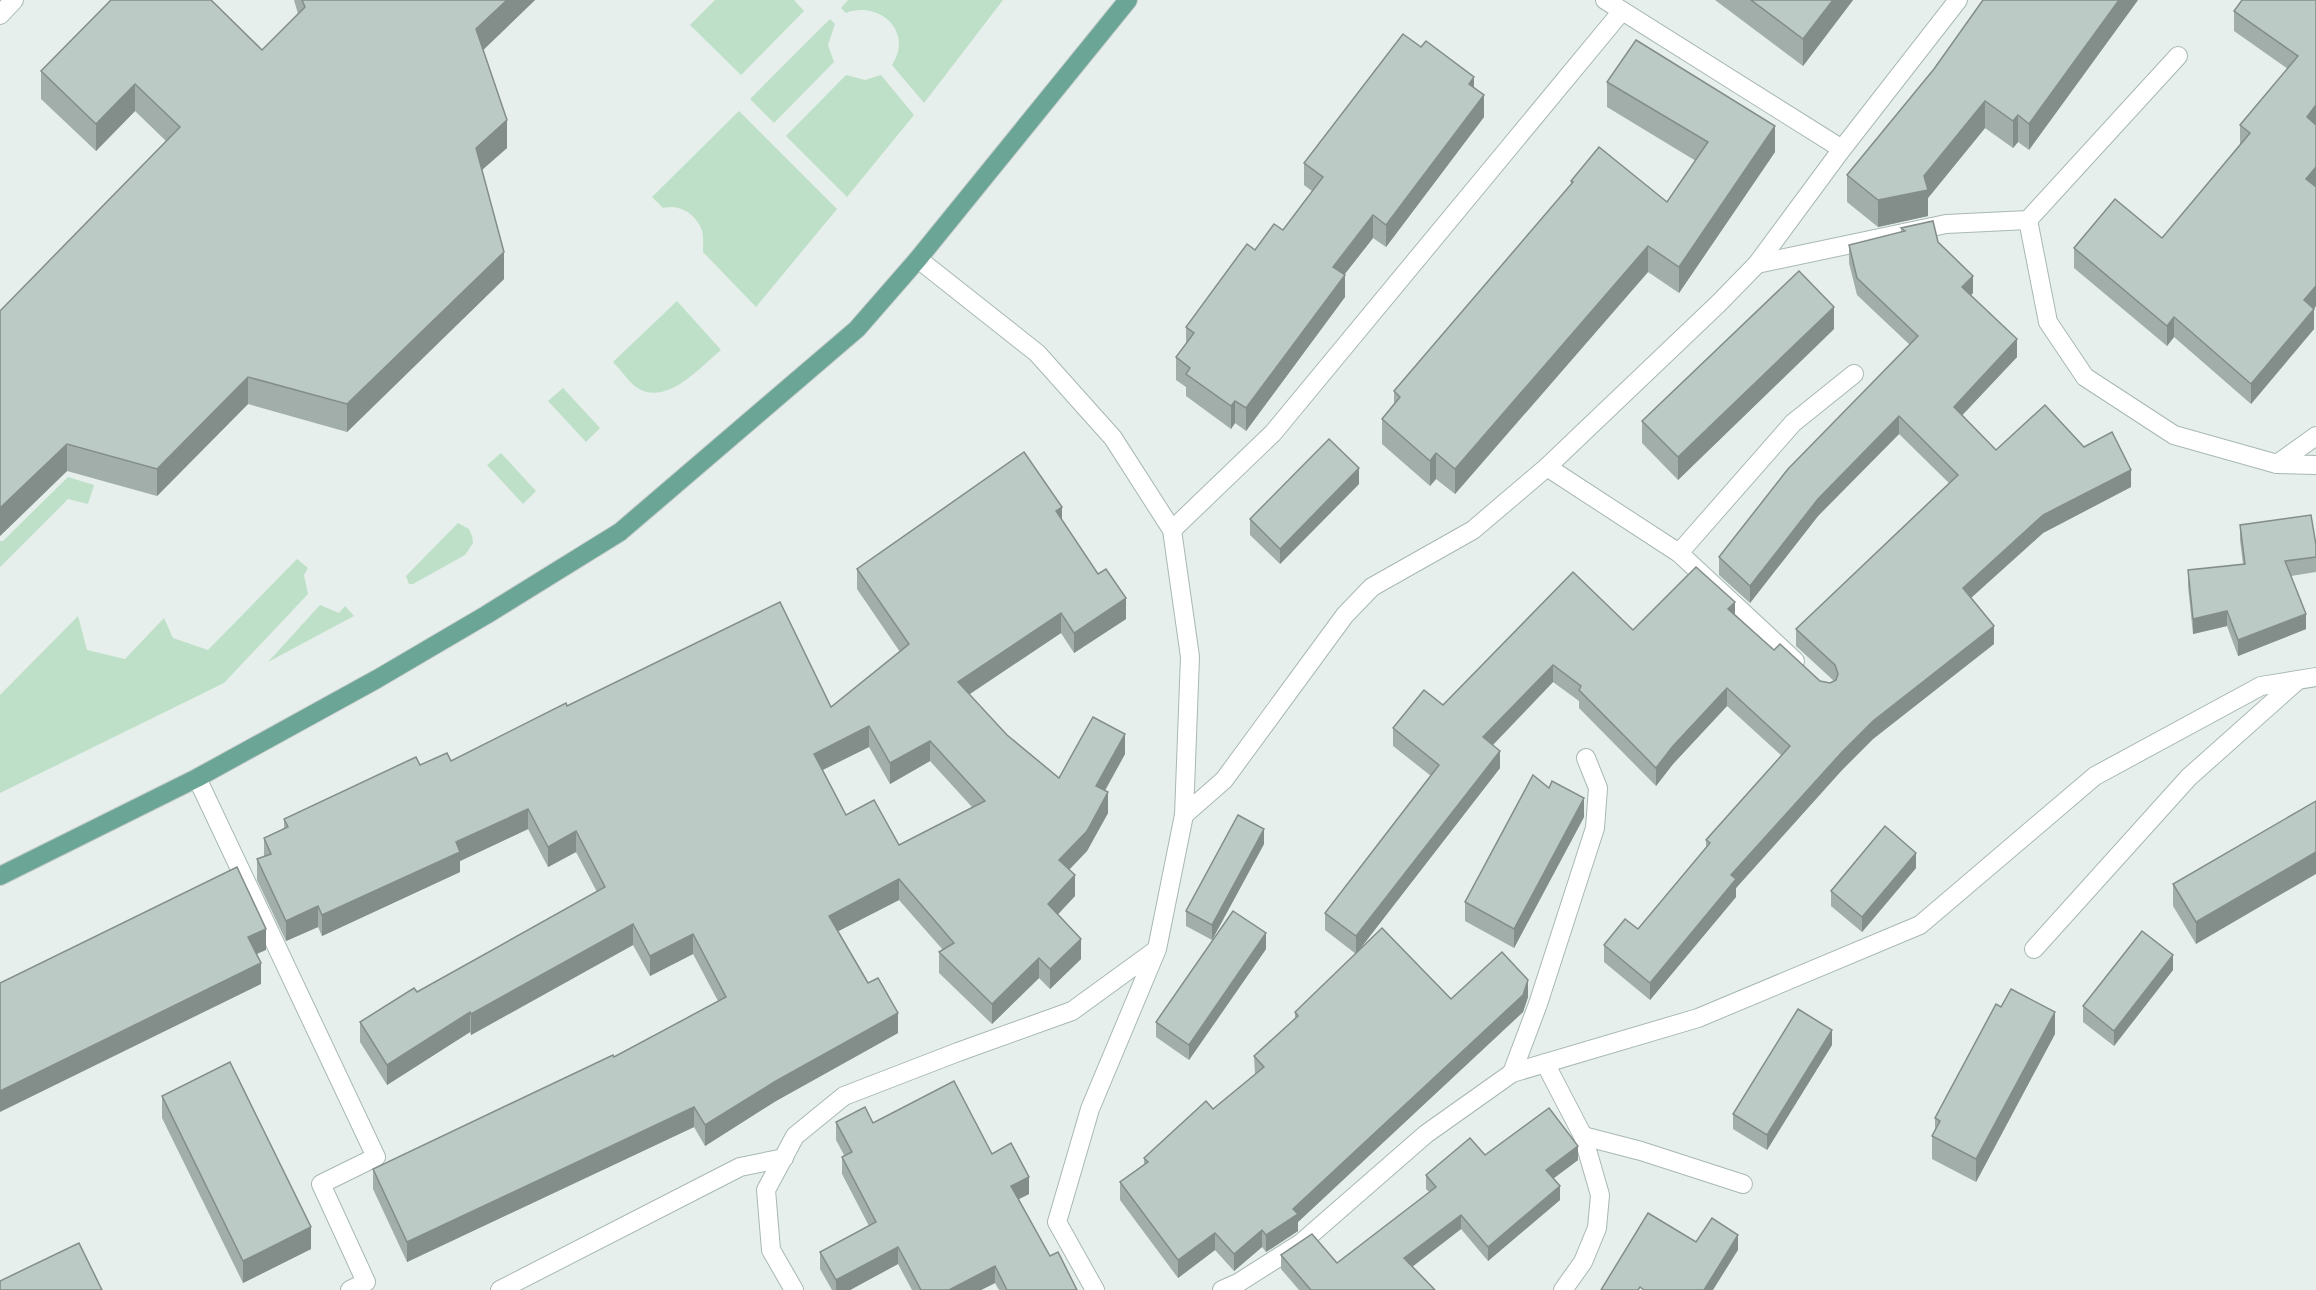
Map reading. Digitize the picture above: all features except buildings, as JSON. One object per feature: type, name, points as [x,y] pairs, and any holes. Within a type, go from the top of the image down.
[{"type":"main road","points":[[0,876],[197,778],[446,638],[620,532],[857,329],[918,259],[1128,0]]},
{"type":"street","points":[[0,15],[14,0]]},
{"type":"street","points":[[1605,0],[1842,148]]},
{"type":"street","points":[[1184,815],[1224,780],[1346,615],[1372,587],[1473,530],[1547,467],[1757,264],[1842,148],[1958,0]]},
{"type":"street","points":[[1172,530],[1273,433],[1622,11]]},
{"type":"street","points":[[1757,264],[1946,224],[2028,220],[2178,56]]},
{"type":"street","points":[[2028,220],[2048,322],[2085,377],[2174,435],[2277,464],[2316,465]]},
{"type":"street","points":[[918,259],[1037,353],[1113,438],[1172,530],[1190,657],[1184,815],[1157,950],[1089,1109],[1057,1222],[1095,1290]]},
{"type":"street","points":[[1679,552],[1792,423],[1854,374]]},
{"type":"street","points":[[2277,464],[2316,436]]},
{"type":"street","points":[[1547,467],[1679,552],[1810,674]]},
{"type":"street","points":[[2034,949],[2189,777],[2307,678]]},
{"type":"street","points":[[1222,1290],[1238,1284],[1301,1243],[1426,1134],[1512,1073],[1698,1018],[1920,924],[2095,776],[2261,686],[2307,678]]},
{"type":"street","points":[[1512,1073],[1538,1004],[1595,828],[1598,788],[1586,758]]},
{"type":"street","points":[[197,778],[376,1157],[321,1184],[366,1282],[350,1290]]},
{"type":"street","points":[[794,1290],[771,1250],[766,1190],[795,1136],[844,1096],[1072,1011],[1157,950]]},
{"type":"street","points":[[1545,1063],[1583,1136],[1600,1195],[1597,1228],[1583,1262],[1563,1290]]},
{"type":"street","points":[[1583,1136],[1641,1151],[1743,1184]]},
{"type":"street","points":[[500,1290],[740,1167],[784,1158]]},
{"type":"green space","points":[[715,0],[794,0],[804,11],[741,75],[690,25]]},
{"type":"green space","points":[[848,0],[1003,0],[924,103],[892,65],[898,53],[899,42],[890,22],[871,11],[859,10],[846,13],[841,8]]},
{"type":"green space","points":[[830,19],[835,24],[828,45],[834,62],[774,123],[750,99]]},
{"type":"green space","points":[[846,75],[865,80],[881,75],[914,115],[847,197],[786,136]]},
{"type":"green space","points":[[739,111],[837,209],[756,307],[703,252],[702,231],[698,222],[680,208],[663,208],[652,197]]},
{"type":"green space","points":[[677,301],[721,350],[682,383],[671,389],[647,392],[633,385],[613,362]]},
{"type":"green space","points":[[563,388],[600,428],[586,442],[548,401]]},
{"type":"green space","points":[[501,453],[536,491],[523,504],[487,465]]},
{"type":"green space","points":[[68,477],[94,485],[88,504],[68,499],[0,567],[0,541],[3,541]]},
{"type":"green space","points":[[458,523],[469,529],[472,536],[473,543],[465,555],[413,584],[409,584],[406,576]]},
{"type":"green space","points":[[297,559],[308,568],[304,575],[308,594],[224,683],[0,793],[0,695],[78,616],[87,650],[125,659],[164,618],[173,638],[208,650]]},
{"type":"green space","points":[[320,605],[339,613],[345,606],[354,616],[268,662]]}]
